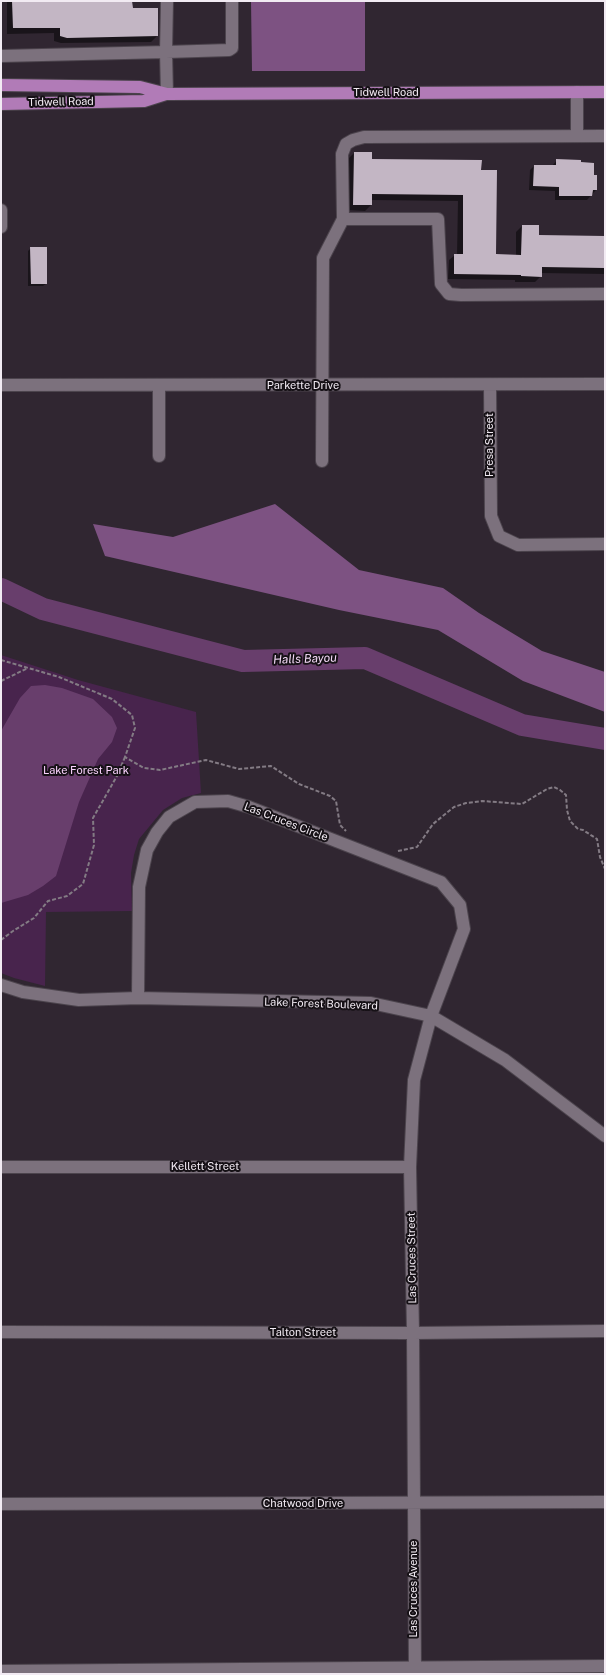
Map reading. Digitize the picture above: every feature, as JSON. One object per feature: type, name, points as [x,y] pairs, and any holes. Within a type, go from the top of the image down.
[{"type":"main road","name":"Tidwell Road","points":[[1,85],[140,86],[168,94]]},
{"type":"main road","name":"Tidwell Road","points":[[1,104],[144,101],[168,94],[605,92]]},
{"type":"street","points":[[167,1],[166,52],[168,94]]},
{"type":"street","points":[[1,56],[229,50],[232,48],[232,1]]},
{"type":"street","points":[[576,92],[577,136]]},
{"type":"street","points":[[322,461],[323,258],[344,219],[342,154],[346,144],[364,137],[605,136]]},
{"type":"street","points":[[1,210],[1,227]]},
{"type":"street","points":[[344,219],[438,219],[441,284],[449,294],[605,294]]},
{"type":"street","name":"Parkette Drive","points":[[1,386],[605,384]]},
{"type":"street","name":"Presa Street","points":[[490,385],[491,516],[499,536],[518,545],[605,544]]},
{"type":"street","points":[[159,386],[159,456]]},
{"type":"street","name":"Las Cruces Circle","points":[[138,998],[139,887],[147,850],[157,832],[169,817],[195,802],[228,801],[249,807],[441,882],[460,905],[464,929],[431,1016]]},
{"type":"street","name":"Lake Forest Boulevard","points":[[1,984],[23,992],[79,1000],[138,998],[370,1004],[431,1016],[505,1060],[605,1136]]},
{"type":"street","name":"Las Cruces Street","points":[[414,1503],[410,1167],[414,1080],[431,1016]]},
{"type":"street","name":"Kellett Street","points":[[1,1167],[410,1167]]},
{"type":"street","name":"Talton Street","points":[[1,1332],[413,1333],[605,1331]]},
{"type":"street","name":"Chatwood Drive","points":[[1,1504],[605,1502]]},
{"type":"street","name":"Las Cruces Avenue","points":[[414,1503],[415,1670]]},
{"type":"street","points":[[1,1671],[415,1670],[605,1666]]},
{"type":"path","points":[[1,660],[59,677],[112,699],[132,715],[135,728],[126,757],[93,818],[94,845],[83,884],[67,896],[48,901],[34,918],[1,940]]},
{"type":"path","points":[[1,681],[29,668]]},
{"type":"path","points":[[126,757],[144,768],[160,770],[206,760],[240,769],[271,766],[299,784],[330,796],[336,801],[340,825],[344,830],[351,833]]},
{"type":"path","points":[[396,850],[400,852],[416,847],[433,824],[454,807],[466,803],[482,801],[522,804],[547,789],[554,787],[566,795],[567,810],[570,821],[578,829],[593,835],[597,839],[600,857],[605,869]]},
{"type":"green space","name":"Lake Forest Park","points":[[1,655],[78,680],[196,712],[201,793],[182,798],[163,810],[139,839],[134,855],[131,873],[132,911],[46,912],[45,986],[1,973]]},
{"type":"shaded area","points":[[251,1],[365,1],[365,71],[252,71]]},
{"type":"shaded area","points":[[275,504],[359,570],[443,588],[479,613],[542,651],[605,672],[605,712],[523,681],[438,630],[339,610],[105,556],[93,524],[173,537]]},
{"type":"shaded area","points":[[45,685],[62,688],[93,699],[112,717],[117,728],[112,742],[98,759],[79,802],[56,876],[28,895],[1,903],[1,731],[20,698],[31,686]]},
{"type":"building","points":[[12,1],[132,1],[133,8],[158,8],[158,36],[67,38],[60,36],[60,28],[13,28]]},
{"type":"building","points":[[354,152],[372,152],[372,159],[482,160],[481,170],[497,170],[496,254],[521,255],[522,225],[539,225],[539,235],[605,236],[605,268],[542,267],[542,277],[521,275],[454,274],[454,254],[463,254],[463,195],[372,194],[372,205],[353,205]]},
{"type":"building","points":[[556,159],[581,160],[581,162],[594,163],[594,175],[597,175],[597,190],[593,190],[592,196],[559,196],[559,187],[533,186],[534,165],[556,165]]},
{"type":"building","points":[[30,247],[47,247],[47,284],[31,284]]},
{"type":"waterway","name":"Halls Bayou","points":[[1,589],[43,609],[243,661],[365,658],[522,725],[605,739]]}]
